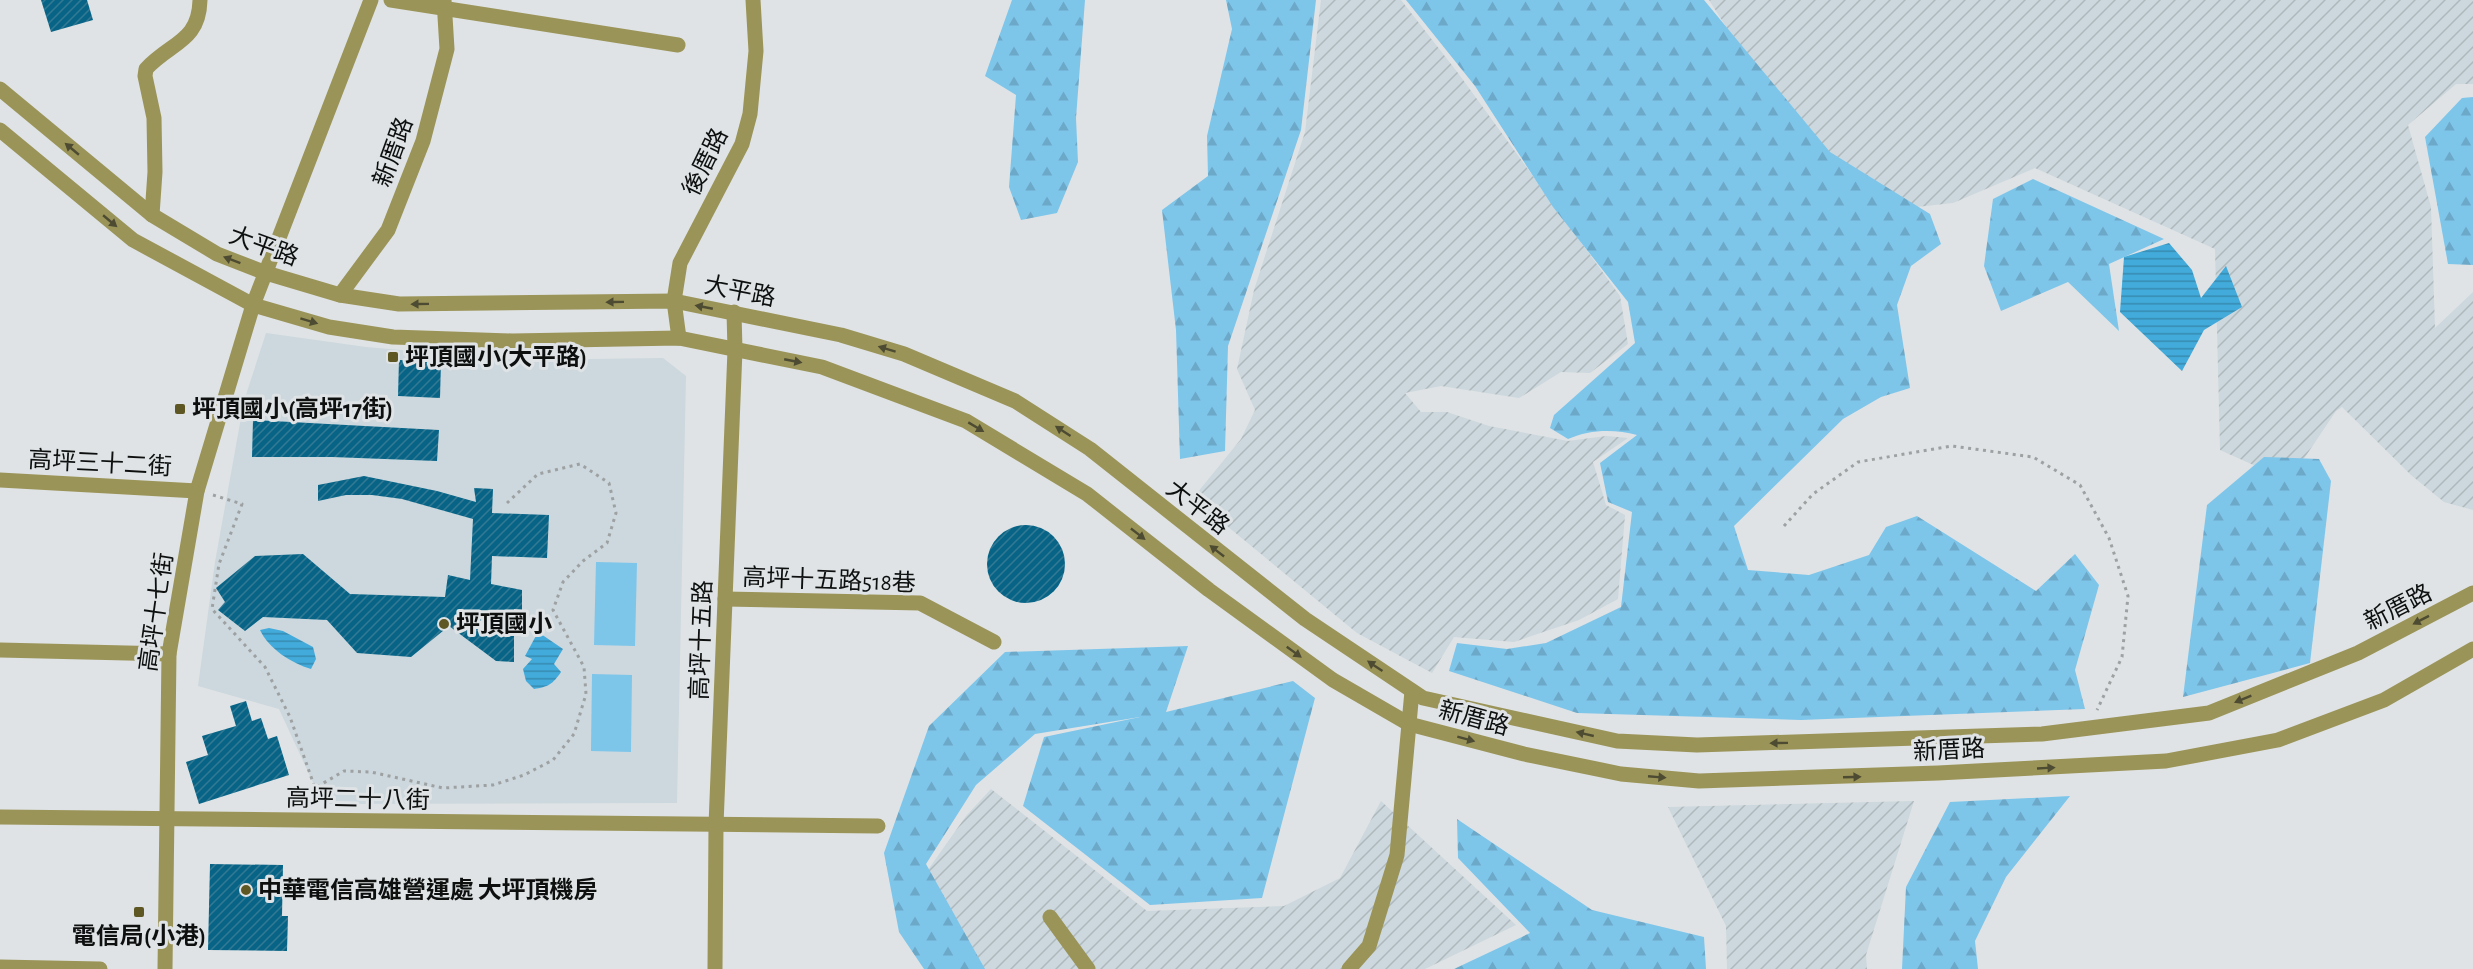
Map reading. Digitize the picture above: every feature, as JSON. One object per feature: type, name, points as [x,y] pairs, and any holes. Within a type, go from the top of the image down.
[{"type":"street","points":[[152,215],[155,172],[154,118],[145,76],[146,69],[194,30],[200,16],[200,0]]},
{"type":"street","points":[[266,273],[370,0]]},
{"type":"street","points":[[391,0],[445,4],[678,45]]},
{"type":"street","name":"後厝路","points":[[679,338],[674,301],[680,263],[742,144],[750,114],[756,51],[753,0]]},
{"type":"street","name":"新厝路","points":[[340,295],[388,230],[423,141],[447,49],[445,4]]},
{"type":"street","name":"大平路","points":[[0,89],[152,215],[217,254],[266,273],[340,295],[399,304],[674,301],[841,335],[904,354],[1016,401],[1090,449],[1305,619],[1418,694]]},
{"type":"street","points":[[0,130],[133,240],[253,305],[329,327],[393,338],[512,341],[679,338],[822,367],[966,421],[1088,494],[1209,590],[1333,680],[1409,724]]},
{"type":"street","name":"高坪十七街","points":[[165,969],[169,654],[197,491],[253,305],[266,273]]},
{"type":"street","name":"高坪十五路","points":[[715,969],[716,825],[735,350],[734,312]]},
{"type":"street","name":"高坪三十二街","points":[[0,480],[197,491]]},
{"type":"street","name":"新厝路","points":[[1418,694],[1617,741],[1697,745],[2042,734],[2209,713],[2358,653],[2473,593]]},
{"type":"street","name":"高坪十五路518巷","points":[[725,599],[920,603],[994,642]]},
{"type":"street","name":"新厝路","points":[[1409,724],[1524,754],[1621,774],[1699,781],[1915,774],[2166,761],[2278,740],[2384,700],[2473,649]]},
{"type":"street","points":[[0,650],[169,654]]},
{"type":"street","points":[[1349,969],[1369,946],[1397,855],[1409,724],[1418,694]]},
{"type":"street","name":"高坪二十八街","points":[[0,817],[878,826]]},
{"type":"street","points":[[1050,916],[1088,969]]},
{"type":"street","points":[[0,967],[100,969]]},
{"type":"path","points":[[1784,526],[1813,494],[1858,462],[1952,446],[2033,457],[2080,484],[2109,538],[2128,596],[2122,657],[2089,728]]},
{"type":"path","points":[[197,491],[242,504],[219,564],[212,609],[265,667],[291,717],[315,788],[344,771],[371,772],[443,788],[493,784],[524,775],[553,760],[574,734],[585,694],[584,667],[553,609],[563,582],[583,561],[607,543],[616,513],[609,483],[580,464],[538,474],[507,503]]},
{"type":"shaded area","points":[[1321,0],[1401,0],[1458,73],[1620,296],[1628,344],[1590,373],[1561,372],[1519,398],[1441,386],[1405,393],[1421,412],[1447,412],[1489,426],[1568,441],[1606,436],[1628,438],[1593,462],[1606,505],[1625,515],[1618,599],[1579,620],[1514,642],[1454,637],[1432,673],[1357,633],[1193,498],[1241,439],[1255,410],[1237,369],[1254,290],[1305,132]]},
{"type":"shaded area","points":[[1709,0],[2473,0],[2473,84],[2456,84],[2408,125],[2431,207],[2435,328],[2473,292],[2473,510],[2444,502],[2411,475],[2342,407],[2336,411],[2289,481],[2220,450],[2215,249],[2035,168],[1953,203],[1834,216],[1763,85]]},
{"type":"shaded area","points":[[2169,243],[2192,270],[2201,298],[2226,266],[2242,307],[2204,330],[2182,371],[2120,312],[2124,257]]},
{"type":"shaded area","name":"坪頂國小","points":[[266,333],[366,347],[517,360],[663,358],[686,376],[677,803],[323,804],[279,709],[198,686],[215,562],[244,401]]},
{"type":"shaded area","points":[[269,628],[283,631],[313,647],[316,659],[311,669],[288,659],[275,649],[260,630]]},
{"type":"shaded area","points":[[538,632],[563,649],[554,664],[561,672],[550,684],[534,689],[526,681],[523,669],[532,659],[525,656]]},
{"type":"shaded area","points":[[991,789],[1147,911],[1284,906],[1340,878],[1381,801],[1516,925],[1425,969],[976,969],[925,874],[966,816]]},
{"type":"shaded area","points":[[1914,801],[1866,955],[1867,969],[1727,969],[1726,926],[1668,807]]},
{"type":"green space","points":[[1012,0],[1085,0],[1076,118],[1078,162],[1057,213],[1021,220],[1009,187],[1016,95],[985,76]]},
{"type":"green space","points":[[1226,0],[1316,0],[1301,130],[1228,346],[1225,451],[1180,459],[1176,330],[1162,210],[1208,176],[1207,136],[1232,29]]},
{"type":"green space","points":[[1406,0],[1704,0],[1830,152],[1930,214],[1941,244],[1911,266],[1897,305],[1910,388],[1881,397],[1843,419],[1734,526],[1748,570],[1809,575],[1869,555],[1886,527],[1917,516],[2036,591],[2075,554],[2099,585],[2075,670],[2085,709],[1801,720],[1577,713],[1449,671],[1457,643],[1507,649],[1546,643],[1621,607],[1632,512],[1608,502],[1600,463],[1637,435],[1602,431],[1585,433],[1568,439],[1550,428],[1554,415],[1635,343],[1628,302],[1553,207],[1475,86]]},
{"type":"green space","points":[[2473,97],[2473,265],[2448,264],[2425,137],[2462,98]]},
{"type":"green space","points":[[2033,179],[2164,239],[2109,264],[2119,331],[2068,282],[2001,311],[1984,266],[1993,199]]},
{"type":"green space","points":[[2264,457],[2319,459],[2331,481],[2310,663],[2183,697],[2207,505]]},
{"type":"green space","points":[[596,562],[637,563],[635,646],[594,645]]},
{"type":"green space","points":[[1188,646],[1166,712],[1293,681],[1315,698],[1262,898],[1150,905],[1023,806],[1044,737],[1140,717],[1035,734],[976,785],[926,864],[985,969],[924,969],[899,932],[884,853],[929,726],[1005,652]]},
{"type":"green space","points":[[592,674],[632,675],[631,752],[591,751]]},
{"type":"green space","points":[[2070,796],[2006,877],[1975,941],[1978,969],[1902,969],[1906,887],[1950,802]]},
{"type":"green space","points":[[1457,819],[1592,910],[1704,937],[1706,969],[1454,969],[1530,933],[1458,858]]},
{"type":"building","points":[[41,0],[87,0],[93,20],[51,32]]},
{"type":"building","points":[[399,360],[441,361],[440,398],[398,396]]},
{"type":"building","points":[[253,420],[439,430],[437,461],[252,457]]},
{"type":"building","points":[[364,476],[437,491],[476,502],[474,488],[493,489],[492,513],[549,515],[547,558],[492,556],[491,584],[522,590],[522,610],[514,609],[514,662],[496,661],[449,626],[411,657],[357,653],[327,620],[263,617],[245,631],[218,610],[225,602],[216,588],[255,556],[303,554],[350,594],[445,597],[448,575],[470,580],[473,519],[402,499],[372,495],[346,495],[318,501],[318,485]]},
{"type":"building","points":[[1026,525],[1041,528],[1058,542],[1065,564],[1062,579],[1048,596],[1026,603],[1011,600],[994,586],[987,564],[990,549],[1004,532]]},
{"type":"building","points":[[246,701],[252,721],[261,718],[268,739],[277,736],[289,775],[199,804],[186,762],[208,755],[202,736],[236,726],[230,706]]},
{"type":"building","name":"中華電信高雄營運處 大坪頂機房","points":[[210,864],[283,865],[282,916],[288,916],[287,951],[208,950]]},
{"type":"place","name":"坪頂國小(大平路)","points":[[393,357]]},
{"type":"place","name":"坪頂國小(高坪17街)","points":[[180,409]]},
{"type":"place","name":"坪頂國小","points":[[444,624]]},
{"type":"place","name":"中華電信高雄營運處 大坪頂機房","points":[[246,890]]},
{"type":"place","name":"電信局(小港)","points":[[139,912]]}]
